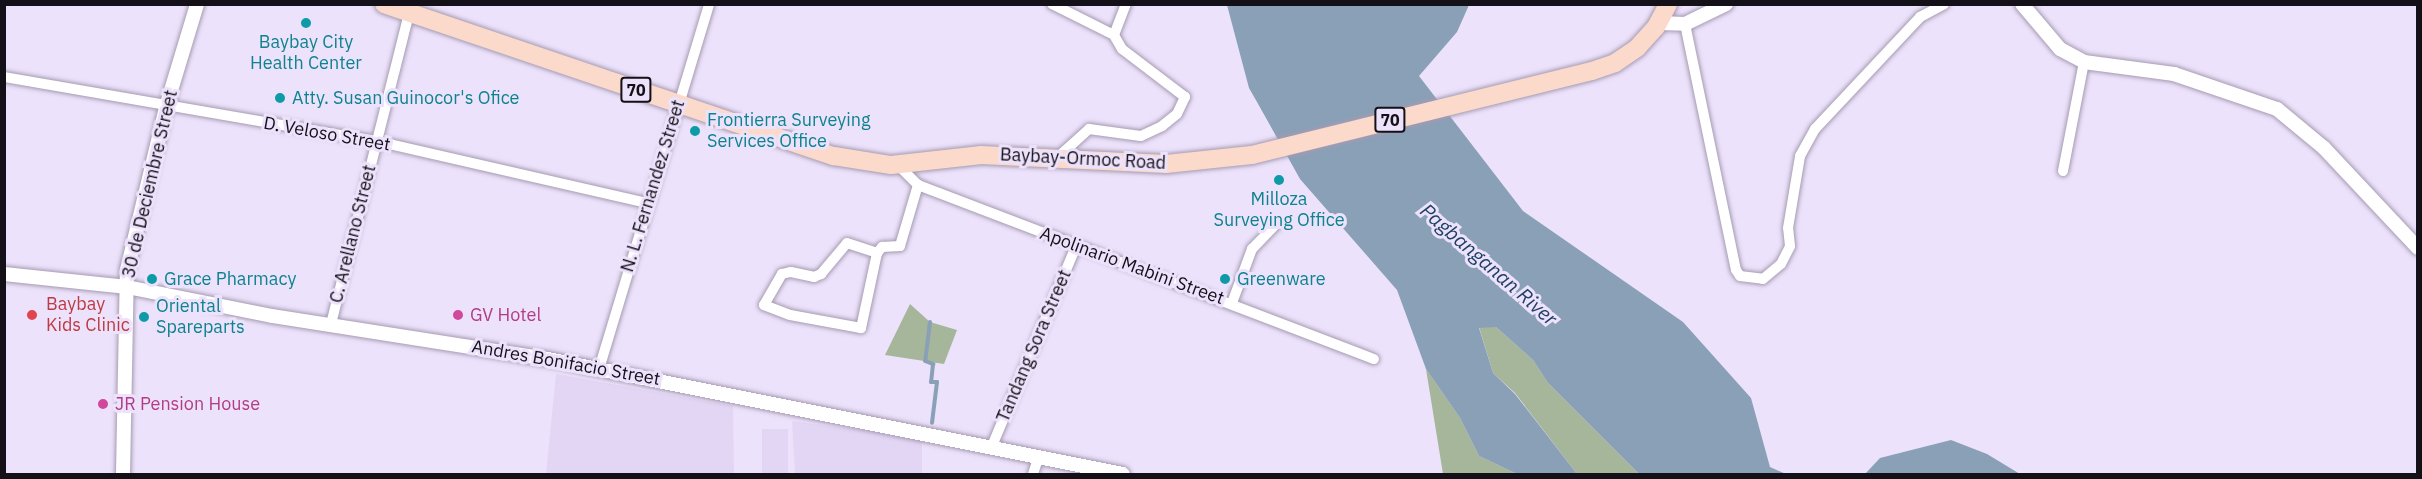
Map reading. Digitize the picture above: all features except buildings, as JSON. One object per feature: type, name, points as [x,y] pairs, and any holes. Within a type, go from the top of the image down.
[{"type":"main road","name":"70","points":[[384,4],[410,9],[678,104],[834,156],[895,165]]},
{"type":"main road","name":"Baybay-Ormoc Road","points":[[895,165],[981,155],[1166,164],[1252,154],[1528,85],[1563,80],[1615,63],[1637,48],[1660,23],[1668,4]]},
{"type":"street","name":"30 de Deciembre Street","points":[[123,474],[127,270],[166,107],[197,4]]},
{"type":"street","name":"N. L. Fernandez Street","points":[[598,369],[709,4]]},
{"type":"street","points":[[1052,4],[1114,35],[1122,49],[1185,97],[1177,114],[1141,136],[1089,129],[1058,157]]},
{"type":"street","points":[[1114,35],[1126,4]]},
{"type":"street","points":[[1660,23],[1685,24],[1726,4]]},
{"type":"street","points":[[1685,24],[1736,270],[1740,276],[1763,279],[1781,264],[1790,246],[1788,228],[1800,156],[1815,129],[1920,17],[1944,4]]},
{"type":"street","points":[[2022,4],[2060,49],[2084,62],[2174,74],[2277,110],[2324,148],[2418,248]]},
{"type":"street","name":"C. Arellano Street","points":[[331,324],[410,9]]},
{"type":"street","points":[[2062,171],[2084,62]]},
{"type":"street","name":"D. Veloso Street","points":[[4,77],[166,107],[376,141],[648,203]]},
{"type":"street","name":"Apolinario Mabini Street","points":[[895,165],[918,185],[1374,359]]},
{"type":"street","points":[[877,253],[847,243],[814,278],[791,272],[782,274],[764,305],[790,315],[861,328],[877,253],[882,247],[900,246],[918,185]]},
{"type":"street","points":[[1232,303],[1252,249],[1277,223]]},
{"type":"street","name":"Tandang Sora Street","points":[[992,446],[1076,246]]},
{"type":"street","name":"Andres Bonifacio Street","points":[[4,274],[127,287],[272,316],[598,369],[1123,474]]},
{"type":"street","points":[[1033,474],[1039,456]]},
{"type":"shaded area","points":[[556,374],[733,406],[734,474],[546,474]]},
{"type":"shaded area","points":[[792,421],[922,438],[922,474],[795,474]]},
{"type":"shaded area","points":[[762,429],[788,429],[788,474],[762,474]]},
{"type":"green space","points":[[910,304],[930,322],[957,330],[944,364],[885,355]]},
{"type":"green space","points":[[1479,327],[1496,327],[1533,360],[1548,383],[1639,474],[1577,474],[1515,393],[1493,373]]},
{"type":"green space","points":[[1426,369],[1460,418],[1479,456],[1517,474],[1443,474]]},
{"type":"water","name":"Pagbanganan River","points":[[1227,5],[1469,5],[1457,32],[1419,76],[1523,211],[1683,322],[1751,398],[1770,467],[1786,474],[1639,474],[1548,383],[1533,360],[1496,327],[1479,328],[1493,373],[1515,394],[1577,474],[1517,474],[1479,456],[1460,418],[1426,369],[1397,290],[1300,179],[1249,88]]},
{"type":"water","points":[[1951,440],[1987,454],[2020,474],[1865,474],[1880,458]]},
{"type":"waterway","points":[[930,322],[925,361],[933,364],[931,382],[937,382],[932,423]]},
{"type":"place","name":"Baybay City Health Center","points":[[306,23]]},
{"type":"place","name":"Atty. Susan Guinocor's Ofice","points":[[280,98]]},
{"type":"place","name":"Frontierra Surveying Services Office","points":[[695,131]]},
{"type":"place","name":"Milloza Surveying Office","points":[[1279,180]]},
{"type":"place","name":"Grace Pharmacy","points":[[152,279]]},
{"type":"place","name":"Greenware","points":[[1225,279]]},
{"type":"place","name":"Baybay Kids Clinic","points":[[32,315]]},
{"type":"place","name":"GV Hotel","points":[[458,315]]},
{"type":"place","name":"Oriental Spareparts","points":[[144,317]]},
{"type":"place","name":"JR Pension House","points":[[103,404]]}]
